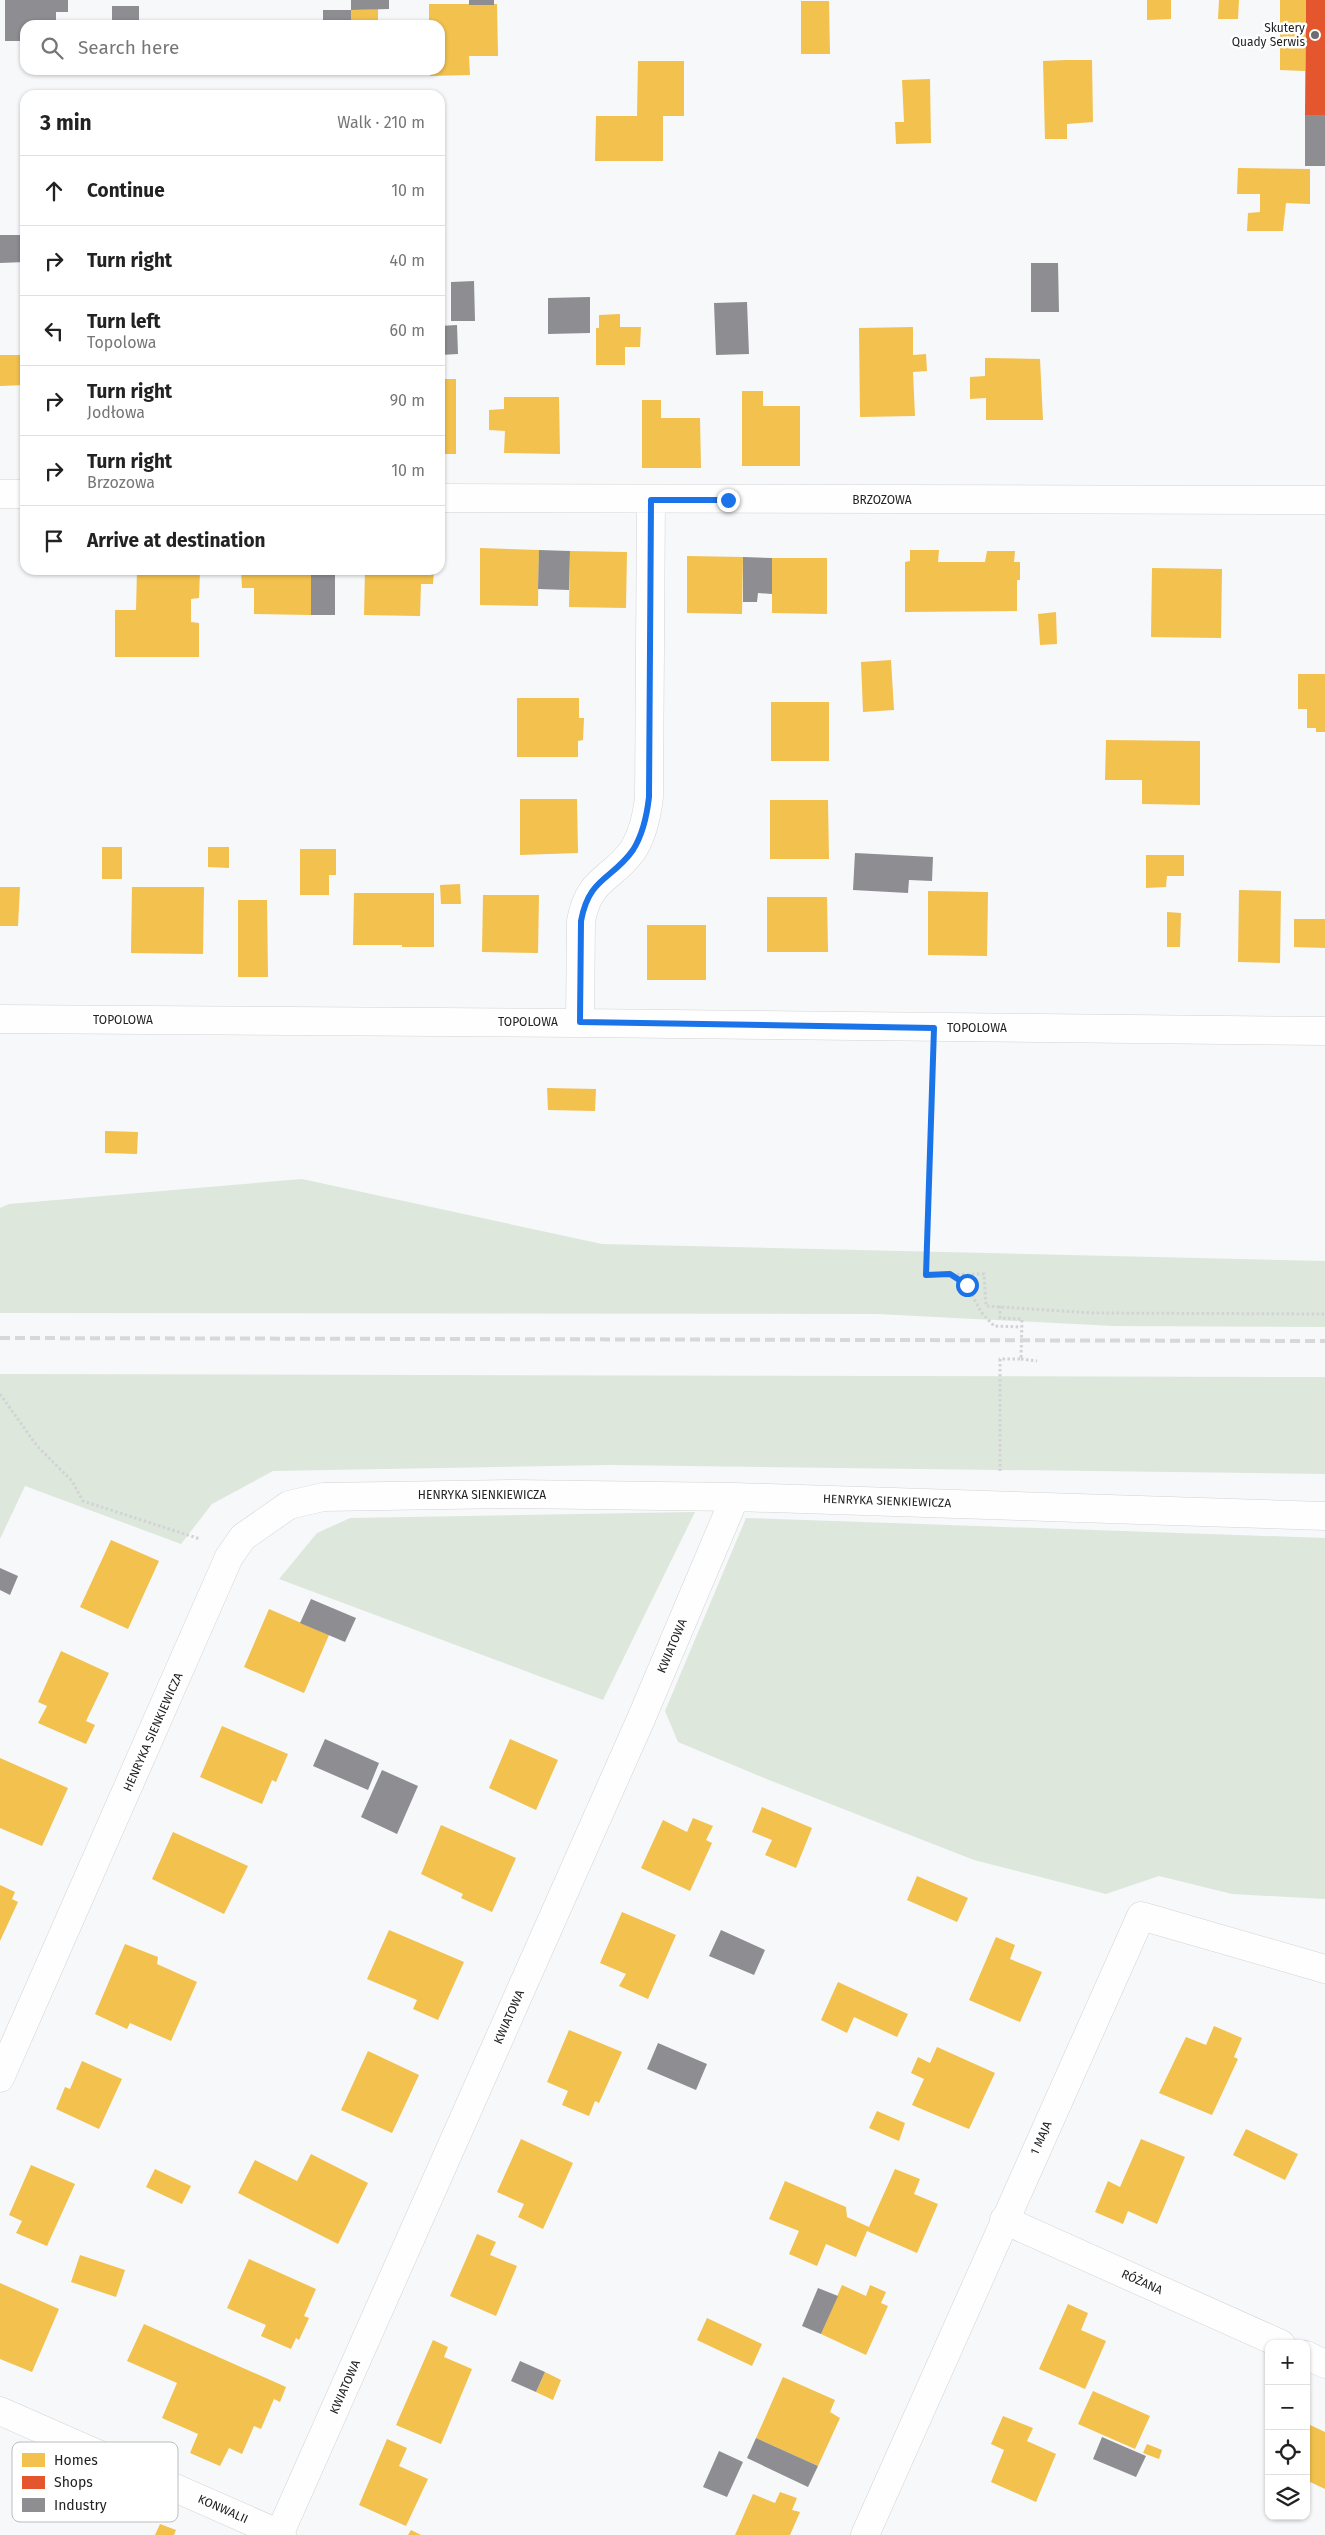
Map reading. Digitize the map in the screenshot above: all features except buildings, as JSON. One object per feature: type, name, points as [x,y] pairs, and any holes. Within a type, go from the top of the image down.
[{"type":"street","points":[[0,494],[20,494]]},
{"type":"street","name":"BRZOZOWA","points":[[445,498],[1325,500]]},
{"type":"street","points":[[580,1022],[581,921],[584,904],[592,889],[633,849],[647,815],[649,797],[651,500]]},
{"type":"street","name":"TOPOLOWA","points":[[0,1019],[580,1022],[934,1028],[1325,1031]]},
{"type":"street","name":"HENRYKA SIENKIEWICZA","points":[[0,2078],[234,1547],[242,1537],[289,1505],[323,1497],[515,1494],[734,1497],[1000,1504],[1325,1516]]},
{"type":"street","name":"KWIATOWA","points":[[280,2535],[641,1719],[734,1497]]},
{"type":"street","name":"1 MAJA","points":[[865,2535],[1140,1916],[1325,1969]]},
{"type":"street","name":"RÓŻANA","points":[[1004,2220],[1272,2340]]},
{"type":"street","points":[[1310,2357],[1325,2364]]},
{"type":"street","name":"KONWALII","points":[[0,2411],[70,2442]]},
{"type":"street","name":"KONWALII","points":[[178,2490],[280,2535]]},
{"type":"path","points":[[934,1028],[926,1275],[984,1274],[986,1306],[1094,1313],[1325,1314]]},
{"type":"path","points":[[950,1274],[967,1285],[980,1312],[994,1326],[1021,1327]]},
{"type":"path","points":[[1000,1306],[1000,1318],[1022,1319],[1021,1359]]},
{"type":"path","points":[[1000,1504],[1000,1359],[1021,1359],[1037,1362]]},
{"type":"path","points":[[0,1394],[37,1446],[72,1481],[82,1501],[194,1538],[234,1547]]},
{"type":"shaded area","points":[[302,1179],[602,1244],[1325,1261],[1325,1327],[1114,1326],[877,1314],[0,1313],[0,1208],[9,1204]]},
{"type":"shaded area","points":[[0,1374],[1325,1377],[1325,1474],[610,1465],[273,1471],[212,1504],[181,1544],[25,1486],[0,1539]]},
{"type":"shaded area","points":[[695,1512],[603,1700],[279,1579],[317,1533],[350,1518]]},
{"type":"shaded area","points":[[746,1518],[1325,1538],[1325,1899],[1232,1894],[1159,1876],[1106,1894],[974,1860],[769,1780],[678,1742],[665,1711]]},
{"type":"railway","points":[[0,1338],[1325,1341]]},
{"type":"place","name":"Skutery Quady Serwis","points":[[1315,35]]},
{"type":"route","points":[[728,500],[651,500],[649,797],[647,815],[633,849],[621,863],[605,875],[592,889],[584,904],[581,921],[580,1022],[934,1028],[926,1275],[950,1274],[967,1285]]}]
